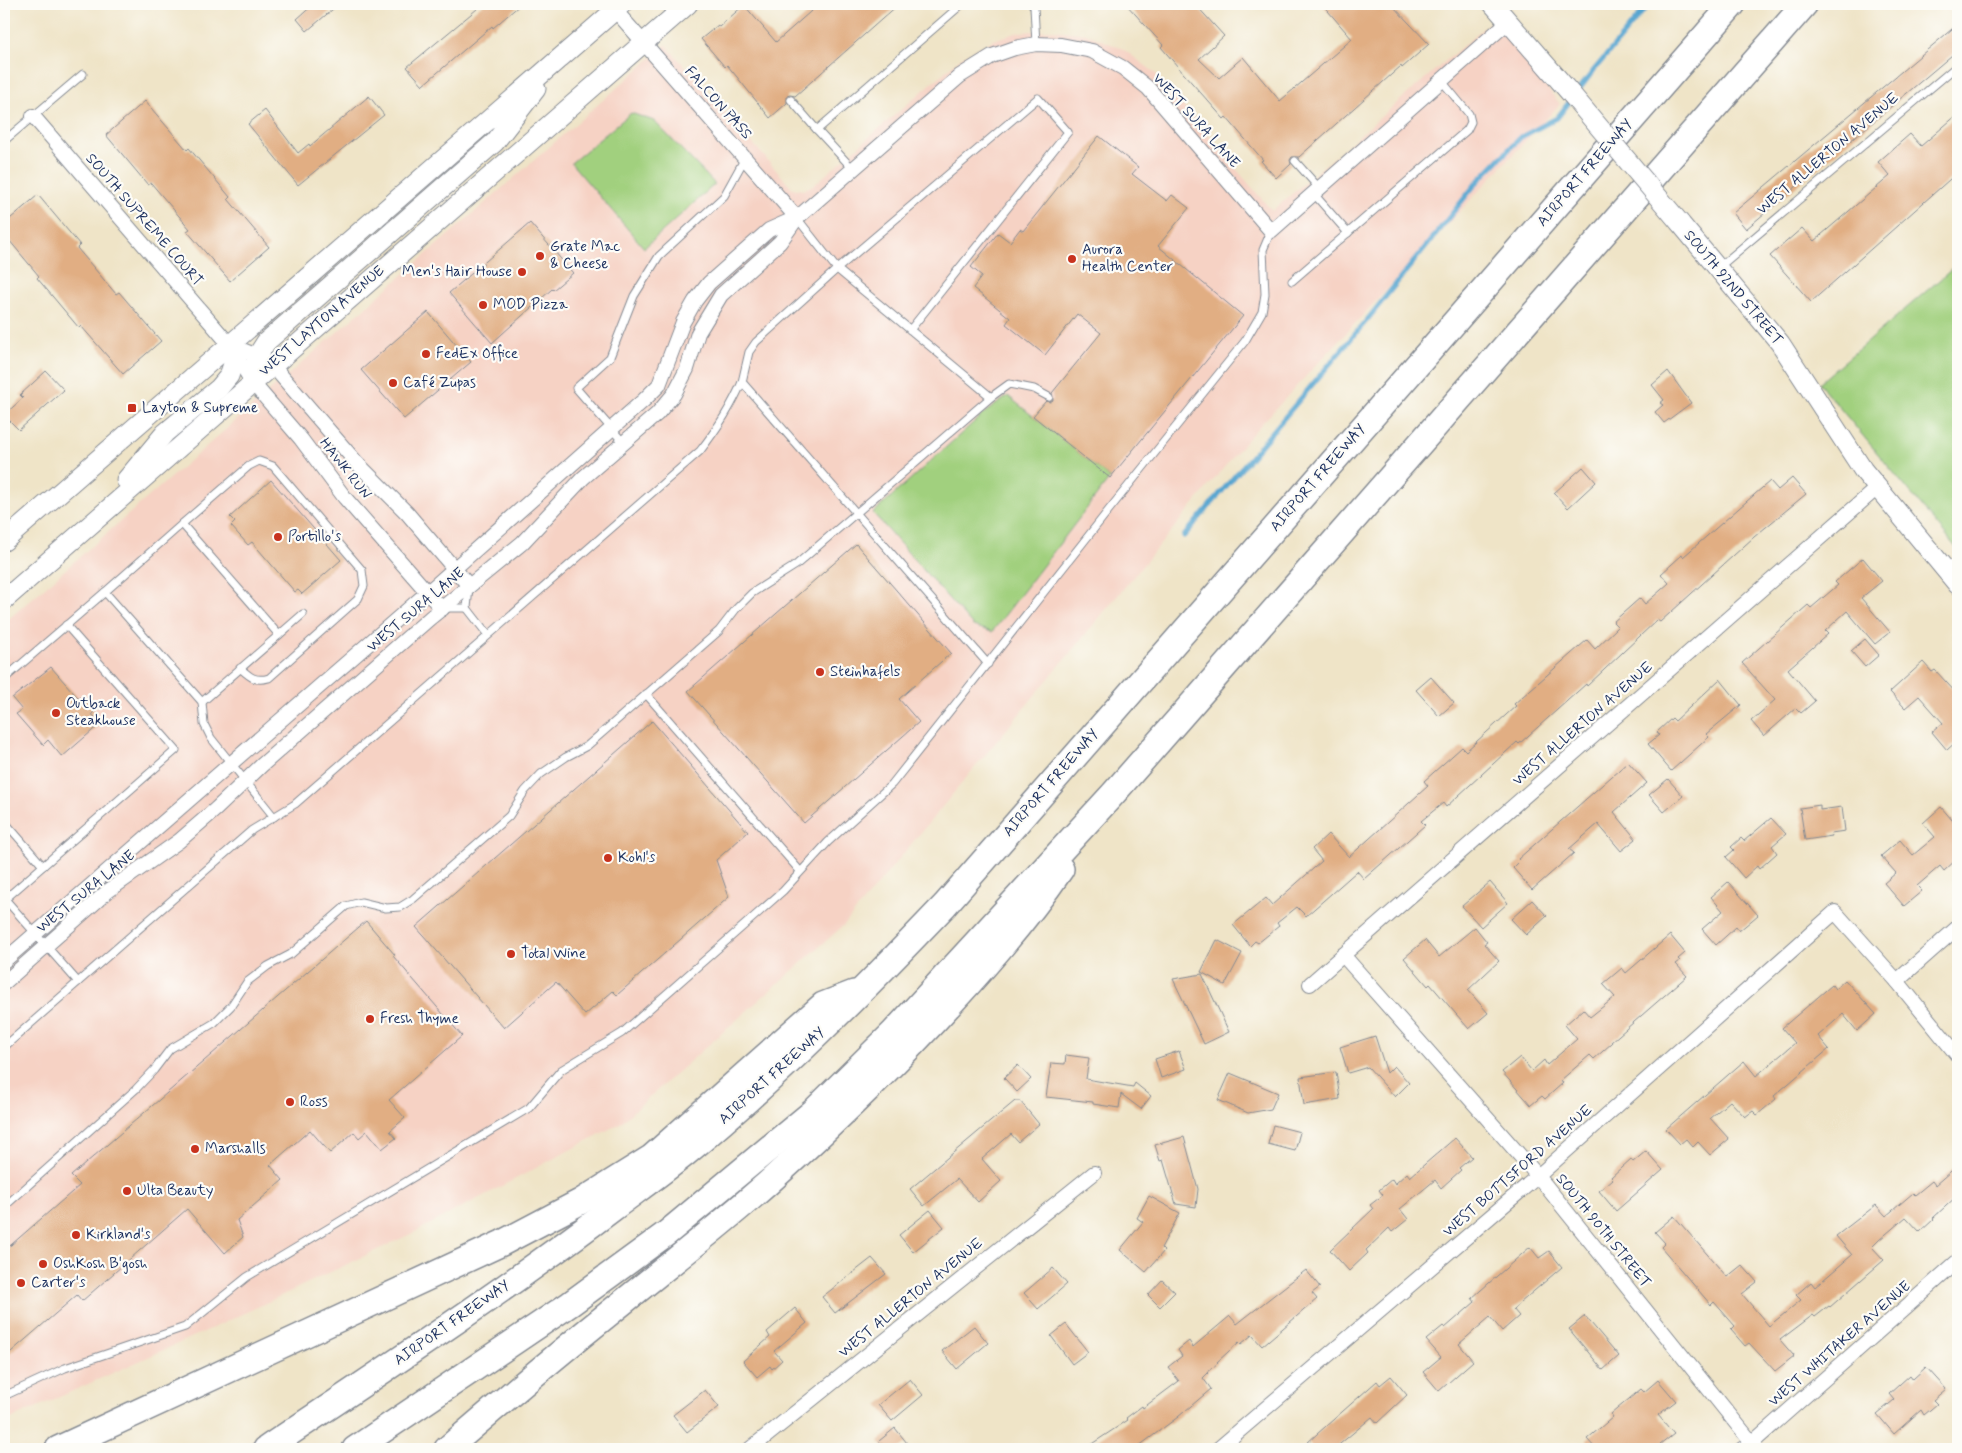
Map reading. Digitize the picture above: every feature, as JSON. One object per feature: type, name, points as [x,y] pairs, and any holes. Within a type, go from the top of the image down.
[{"type":"highway","name":"AIRPORT FREEWAY","points":[[266,1449],[437,1334],[563,1246],[684,1155],[777,1074],[866,988],[945,905],[1733,4]]},
{"type":"highway","points":[[355,1449],[570,1304],[667,1233],[814,1111],[893,1033],[1114,794],[1805,4]]},
{"type":"highway","points":[[447,1449],[604,1317],[718,1225],[854,1103],[914,1044],[1034,909],[1114,794]]},
{"type":"highway","points":[[58,1449],[502,1244],[580,1202],[652,1157],[823,1005],[866,988]]},
{"type":"main road","name":"WEST LAYTON AVENUE","points":[[4,600],[252,382],[264,360],[688,4]]},
{"type":"main road","name":"SOUTH 92ND STREET","points":[[1493,4],[1572,94],[1780,343],[1843,441],[1877,488],[1958,584]]},
{"type":"main road","points":[[4,541],[618,7]]},
{"type":"main road","points":[[264,360],[266,342],[495,142],[563,54]]},
{"type":"main road","points":[[91,522],[165,433],[219,388],[229,376],[233,364],[230,345]]},
{"type":"street","name":"FALCON PASS","points":[[618,7],[644,42],[797,218]]},
{"type":"street","points":[[1271,231],[1509,21]]},
{"type":"street","name":"WEST SURA LANE","points":[[4,983],[108,891],[179,840],[442,608],[522,542],[583,478],[657,414],[674,394],[687,369],[698,333],[721,295],[780,242],[797,218],[960,76],[992,56],[1015,48],[1036,44],[1060,45],[1092,51],[1123,68],[1148,88],[1271,231]]},
{"type":"street","name":"SOUTH SUPREME COURT","points":[[33,116],[230,345]]},
{"type":"street","name":"WEST SURA LANE","points":[[4,961],[428,592],[659,385],[682,322],[709,283],[769,230],[797,218]]},
{"type":"street","points":[[230,345],[264,360]]},
{"type":"street","name":"HAWK RUN","points":[[230,345],[252,382],[301,439],[346,498],[442,608]]},
{"type":"street","name":"HAWK RUN","points":[[264,360],[356,462],[407,513],[469,586]]},
{"type":"street","name":"WEST ALLERTON AVENUE","points":[[1310,984],[1877,488]]},
{"type":"street","name":"WEST BOTTSFORD AVENUE","points":[[1218,1449],[1538,1176],[1835,912],[1897,981]]},
{"type":"street","points":[[1958,927],[1897,981],[1958,1056]]},
{"type":"street","name":"SOUTH 90TH STREET","points":[[1343,955],[1538,1176],[1747,1446]]},
{"type":"street","name":"WEST ALLERTON AVENUE","points":[[750,1449],[1094,1173]]},
{"type":"street","name":"WEST WHITAKER AVENUE","points":[[1747,1446],[1958,1261]]},
{"type":"lane","points":[[817,130],[962,4]]},
{"type":"lane","points":[[1032,4],[1034,7],[1036,44]]},
{"type":"lane","name":"WEST ALLERTON AVENUE","points":[[1718,268],[1958,66]]},
{"type":"lane","points":[[4,141],[82,74]]},
{"type":"lane","points":[[1292,281],[1467,130],[1471,122],[1469,114],[1441,80]]},
{"type":"lane","points":[[4,1047],[252,830],[295,804],[700,451],[731,407],[742,382],[749,352],[756,342],[837,269],[1038,98],[1068,132],[910,330]]},
{"type":"lane","points":[[791,100],[853,169]]},
{"type":"lane","points":[[623,442],[576,388],[610,357],[634,296],[659,256],[724,196],[745,157]]},
{"type":"lane","points":[[1295,161],[1348,233]]},
{"type":"lane","points":[[797,218],[837,269],[991,397]]},
{"type":"lane","points":[[4,1396],[65,1368],[185,1327],[247,1277],[528,1108],[561,1070],[622,1033],[783,891],[828,842],[892,784],[1245,341],[1262,312],[1266,294],[1263,250],[1271,231]]},
{"type":"lane","points":[[742,382],[988,664]]},
{"type":"lane","points":[[4,1207],[136,1088],[154,1070],[170,1049],[214,1022],[231,1006],[248,982],[268,966],[291,954],[346,906],[361,902],[386,908],[400,907],[413,899],[509,816],[525,791],[543,772],[587,746],[719,631],[736,609],[752,593],[766,582],[796,565],[991,397],[1009,384],[1034,389],[1050,397]]},
{"type":"lane","points":[[4,679],[249,466],[260,461],[273,466],[362,570],[364,586],[358,599],[269,678],[260,680],[252,678],[240,668]]},
{"type":"lane","points":[[182,524],[279,635]]},
{"type":"lane","points":[[469,586],[467,608],[488,635]]},
{"type":"lane","points":[[105,592],[202,702],[204,724],[211,738],[274,816]]},
{"type":"lane","points":[[442,608],[467,608]]},
{"type":"lane","points":[[202,702],[303,614]]},
{"type":"lane","points":[[66,625],[176,750],[4,899],[78,982]]},
{"type":"lane","points":[[646,694],[800,871]]},
{"type":"lane","points":[[4,821],[42,866]]},
{"type":"shaded area","points":[[1493,20],[1560,104],[1251,435],[844,925],[619,1124],[419,1230],[228,1321],[4,1422],[4,623],[666,45],[792,188],[803,190],[815,184],[962,57],[993,40],[1019,32],[1053,30],[1087,34],[1123,49],[1154,72],[1272,211]]},
{"type":"green space","points":[[631,113],[654,121],[715,184],[644,248],[571,163]]},
{"type":"green space","points":[[1958,264],[1958,550],[1819,383]]},
{"type":"green space","points":[[1008,396],[1110,478],[992,632],[973,626],[873,513],[984,413]]},
{"type":"building","points":[[314,4],[339,4],[307,31],[297,19]]},
{"type":"building","points":[[483,4],[521,4],[493,28],[492,26],[423,85],[407,67]]},
{"type":"building","points":[[819,4],[899,4],[795,96],[787,96],[787,103],[770,118],[727,65],[725,67],[701,39],[718,25],[719,27],[744,5],[776,42]]},
{"type":"building","points":[[1126,4],[1195,4],[1224,36],[1199,59],[1219,78],[1243,57],[1280,101],[1352,39],[1322,4],[1391,4],[1429,44],[1402,68],[1401,66],[1299,157],[1292,157],[1290,160],[1291,164],[1276,178],[1226,117],[1224,119],[1184,74],[1161,47],[1163,45]]},
{"type":"building","points":[[1958,24],[1958,50],[1746,229],[1733,213]]},
{"type":"building","points":[[369,96],[384,115],[298,185],[248,124],[265,110],[298,153],[309,144],[310,146]]},
{"type":"building","points":[[145,101],[187,150],[189,148],[230,197],[228,199],[269,247],[230,281],[187,231],[190,229],[151,183],[148,185],[106,135]]},
{"type":"building","points":[[1958,114],[1958,172],[1811,302],[1770,256],[1802,228],[1814,241],[1890,176],[1878,162],[1910,134],[1921,146]]},
{"type":"building","points":[[1099,136],[1138,167],[1132,174],[1167,201],[1172,195],[1189,208],[1158,246],[1243,316],[1110,478],[1033,416],[1046,401],[1050,402],[1053,400],[1052,393],[1101,333],[1077,314],[1045,355],[1006,324],[1010,318],[973,288],[982,276],[971,267],[998,233],[1010,242],[1020,229],[1023,231]]},
{"type":"building","points":[[38,195],[80,245],[77,248],[116,294],[119,292],[161,341],[123,374],[81,326],[79,328],[37,278],[39,276],[4,234],[4,224]]},
{"type":"building","points":[[530,223],[573,273],[552,289],[492,343],[449,293]]},
{"type":"building","points":[[428,312],[471,362],[404,419],[361,370]]},
{"type":"building","points":[[46,371],[64,390],[19,430],[4,415],[23,398],[20,395]]},
{"type":"building","points":[[1668,371],[1691,403],[1664,423],[1655,412],[1663,405],[1660,403],[1664,400],[1652,385]]},
{"type":"building","points":[[1583,467],[1596,482],[1568,508],[1554,493]]},
{"type":"building","points":[[1792,478],[1806,494],[1754,537],[1660,622],[1657,620],[1587,686],[1586,684],[1519,744],[1517,742],[1446,807],[1443,803],[1421,821],[1425,825],[1364,879],[1357,871],[1306,916],[1297,907],[1277,923],[1279,926],[1258,943],[1255,941],[1250,946],[1233,925],[1266,898],[1272,905],[1322,861],[1312,849],[1328,834],[1349,857],[1428,786],[1424,781],[1462,747],[1466,751],[1516,706],[1514,704],[1587,640],[1595,649],[1618,627],[1613,622],[1640,598],[1645,604],[1669,583],[1661,574],[1682,555],[1683,557],[1770,481],[1778,490]]},
{"type":"building","name":"Portillo's","points":[[271,480],[341,560],[302,594],[298,590],[295,592],[252,542],[248,545],[231,526],[235,522],[230,517]]},
{"type":"building","name":"Steinhafels","points":[[856,544],[951,653],[899,699],[919,722],[804,823],[688,691]]},
{"type":"building","points":[[1863,558],[1882,581],[1861,598],[1890,632],[1875,644],[1847,611],[1825,631],[1828,634],[1788,669],[1815,701],[1801,713],[1796,708],[1764,736],[1751,721],[1775,700],[1742,663],[1808,605],[1811,608],[1838,585],[1835,582]]},
{"type":"building","points":[[1865,639],[1879,655],[1865,667],[1851,651]]},
{"type":"building","points":[[1923,662],[1932,672],[1935,670],[1958,695],[1958,740],[1947,750],[1932,732],[1943,723],[1919,696],[1905,708],[1890,692]]},
{"type":"building","name":"Outback Steakhouse","points":[[51,667],[79,699],[82,696],[95,711],[92,714],[100,724],[62,757],[48,740],[43,745],[16,714],[22,710],[12,698]]},
{"type":"building","points":[[1431,677],[1454,703],[1439,716],[1416,690]]},
{"type":"building","points":[[1720,679],[1741,705],[1706,734],[1709,737],[1671,771],[1648,744],[1659,735],[1657,732],[1672,718],[1675,721]]},
{"type":"building","name":"Kohl's","points":[[652,721],[748,832],[716,860],[729,897],[617,995],[613,991],[585,1015],[556,982],[504,1028],[416,927]]},
{"type":"building","points":[[1628,762],[1647,783],[1614,812],[1636,839],[1621,851],[1598,824],[1569,849],[1574,853],[1532,890],[1513,868],[1520,861],[1518,859]]},
{"type":"building","points":[[1668,779],[1683,796],[1664,812],[1649,795]]},
{"type":"building","points":[[1820,805],[1820,810],[1842,807],[1845,831],[1831,833],[1832,836],[1805,840],[1800,808]]},
{"type":"building","points":[[1941,807],[1958,827],[1958,858],[1944,871],[1940,866],[1917,886],[1922,891],[1904,906],[1884,883],[1896,873],[1881,856],[1900,840],[1913,855],[1935,837],[1923,823]]},
{"type":"building","points":[[1771,818],[1786,834],[1772,846],[1777,853],[1759,869],[1757,866],[1744,878],[1726,857],[1734,850],[1731,847],[1741,838],[1744,841]]},
{"type":"building","points":[[1490,882],[1508,903],[1481,927],[1462,906]]},
{"type":"building","points":[[1728,882],[1758,915],[1739,931],[1736,927],[1716,945],[1702,929],[1723,911],[1711,897]]},
{"type":"building","points":[[1532,900],[1547,916],[1526,935],[1511,919]]},
{"type":"building","points":[[366,921],[395,955],[393,956],[462,1036],[389,1100],[405,1118],[390,1131],[396,1138],[382,1149],[367,1131],[359,1138],[354,1132],[330,1153],[310,1130],[270,1165],[283,1180],[237,1220],[243,1237],[225,1253],[187,1209],[82,1301],[77,1295],[4,1358],[4,1251],[80,1185],[71,1176]]},
{"type":"building","points":[[1475,927],[1487,942],[1484,944],[1499,961],[1468,990],[1488,1013],[1469,1029],[1430,984],[1428,986],[1404,958],[1425,940],[1439,957]]},
{"type":"building","points":[[1670,935],[1685,953],[1678,959],[1680,961],[1676,964],[1687,976],[1594,1059],[1590,1055],[1561,1080],[1563,1083],[1545,1099],[1542,1096],[1531,1105],[1502,1072],[1520,1057],[1532,1071],[1544,1060],[1547,1065],[1577,1039],[1565,1025],[1583,1009],[1590,1017],[1615,997],[1603,984],[1622,968],[1626,973]]},
{"type":"building","points":[[1217,940],[1242,953],[1225,985],[1201,972]]},
{"type":"building","points":[[1202,974],[1229,1032],[1204,1044],[1173,979]]},
{"type":"building","points":[[1845,980],[1876,1014],[1857,1031],[1843,1014],[1818,1036],[1829,1049],[1774,1096],[1776,1099],[1757,1115],[1753,1111],[1745,1117],[1730,1101],[1710,1118],[1729,1139],[1710,1155],[1698,1142],[1693,1147],[1686,1139],[1680,1144],[1666,1129],[1744,1061],[1756,1076],[1795,1043],[1782,1028],[1832,985],[1835,989]]},
{"type":"building","points":[[1375,1036],[1387,1073],[1394,1066],[1409,1083],[1395,1097],[1368,1067],[1348,1073],[1340,1047]]},
{"type":"building","points":[[1179,1051],[1186,1069],[1161,1078],[1155,1059]]},
{"type":"building","points":[[1066,1055],[1089,1058],[1086,1079],[1133,1087],[1135,1083],[1151,1096],[1141,1109],[1121,1094],[1119,1108],[1093,1104],[1093,1102],[1046,1097],[1051,1063],[1065,1064]]},
{"type":"building","points":[[1018,1065],[1031,1079],[1017,1092],[1004,1078]]},
{"type":"building","points":[[1336,1072],[1340,1099],[1304,1105],[1300,1077]]},
{"type":"building","points":[[1230,1073],[1278,1093],[1271,1109],[1248,1113],[1218,1100]]},
{"type":"building","points":[[1015,1101],[1020,1101],[1039,1124],[1018,1142],[1011,1134],[982,1159],[1001,1181],[978,1202],[957,1179],[924,1206],[910,1189]]},
{"type":"building","points":[[1273,1125],[1300,1132],[1295,1151],[1268,1144]]},
{"type":"building","points":[[1184,1137],[1198,1189],[1196,1207],[1176,1204],[1163,1160],[1160,1161],[1155,1145]]},
{"type":"building","points":[[1455,1138],[1472,1157],[1441,1188],[1435,1180],[1400,1209],[1408,1219],[1392,1232],[1389,1228],[1366,1250],[1368,1253],[1349,1271],[1330,1250],[1373,1209],[1370,1205],[1383,1195],[1379,1190],[1392,1179],[1395,1184],[1407,1173],[1410,1177]]},
{"type":"building","points":[[1646,1151],[1663,1170],[1616,1211],[1599,1191],[1631,1159],[1633,1162]]},
{"type":"building","points":[[1958,1165],[1958,1195],[1920,1232],[1906,1217],[1879,1240],[1872,1247],[1884,1260],[1830,1307],[1815,1317],[1813,1315],[1780,1340],[1794,1356],[1775,1371],[1749,1343],[1745,1346],[1731,1330],[1735,1326],[1714,1302],[1711,1305],[1661,1247],[1665,1243],[1655,1232],[1674,1216],[1727,1277],[1742,1265],[1757,1282],[1742,1294],[1769,1326],[1801,1300],[1796,1295],[1811,1282],[1815,1287],[1852,1255],[1836,1236],[1876,1205],[1886,1216],[1913,1193],[1915,1195],[1932,1181],[1935,1185]]},
{"type":"building","points":[[1149,1196],[1180,1213],[1161,1248],[1164,1251],[1146,1272],[1120,1250],[1143,1222],[1137,1218]]},
{"type":"building","points":[[930,1210],[944,1227],[913,1252],[899,1235]]},
{"type":"building","points":[[1530,1247],[1539,1258],[1549,1251],[1562,1267],[1513,1309],[1519,1316],[1502,1331],[1490,1317],[1459,1344],[1473,1361],[1439,1391],[1423,1372],[1441,1357],[1426,1340],[1443,1326],[1445,1328],[1475,1302],[1472,1298]]},
{"type":"building","points":[[872,1258],[886,1274],[835,1313],[822,1297]]},
{"type":"building","points":[[1053,1268],[1067,1284],[1038,1309],[1024,1293]]},
{"type":"building","points":[[1306,1270],[1320,1287],[1312,1293],[1317,1299],[1262,1346],[1252,1335],[1241,1344],[1239,1342],[1203,1378],[1211,1389],[1178,1417],[1135,1449],[1084,1449],[1128,1420],[1126,1418],[1142,1406],[1143,1408],[1179,1381],[1168,1367],[1182,1356],[1178,1350],[1189,1341],[1193,1347],[1230,1316],[1237,1324]]},
{"type":"building","points":[[1162,1280],[1175,1292],[1160,1307],[1148,1295]]},
{"type":"building","points":[[795,1308],[807,1323],[774,1351],[782,1360],[772,1369],[770,1366],[757,1377],[743,1361],[770,1337],[767,1332]]},
{"type":"building","points":[[1585,1316],[1619,1356],[1603,1370],[1569,1329]]},
{"type":"building","points":[[1066,1324],[1088,1352],[1072,1364],[1051,1336]]},
{"type":"building","points":[[974,1326],[988,1343],[957,1369],[942,1351]]},
{"type":"building","points":[[1926,1367],[1946,1389],[1933,1400],[1937,1404],[1924,1415],[1921,1410],[1894,1434],[1877,1414],[1894,1400],[1889,1394],[1910,1375],[1913,1379]]},
{"type":"building","points":[[1391,1376],[1407,1395],[1377,1423],[1372,1417],[1334,1449],[1314,1449],[1308,1442],[1377,1381],[1380,1385]]},
{"type":"building","points":[[910,1379],[923,1395],[892,1421],[878,1405]]},
{"type":"building","points":[[1658,1380],[1676,1401],[1658,1415],[1674,1434],[1655,1449],[1596,1449],[1587,1439],[1613,1417],[1611,1414],[1641,1389],[1644,1392]]},
{"type":"building","points":[[705,1390],[719,1407],[687,1432],[673,1415]]},
{"type":"building","points":[[895,1428],[907,1443],[898,1449],[885,1449],[879,1441]]},
{"type":"waterway","points":[[1184,536],[1367,320],[1478,181],[1521,137],[1557,118],[1649,4]]},
{"type":"place","name":"Grate Mac & Cheese","points":[[540,256]]},
{"type":"place","name":"Aurora Health Center","points":[[1072,259]]},
{"type":"place","name":"Men's Hair House","points":[[522,272]]},
{"type":"place","name":"MOD Pizza","points":[[483,305]]},
{"type":"place","name":"FedEx Office","points":[[426,354]]},
{"type":"place","name":"Café Zupas","points":[[393,383]]},
{"type":"place","name":"Layton & Supreme","points":[[132,408]]},
{"type":"place","name":"Portillo's","points":[[278,537]]},
{"type":"place","name":"Steinhafels","points":[[820,672]]},
{"type":"place","name":"Outback Steakhouse","points":[[56,713]]},
{"type":"place","name":"Kohl's","points":[[608,858]]},
{"type":"place","name":"Total Wine","points":[[511,954]]},
{"type":"place","name":"Fresh Thyme","points":[[370,1019]]},
{"type":"place","name":"Ross","points":[[290,1102]]},
{"type":"place","name":"Marshalls","points":[[195,1149]]},
{"type":"place","name":"Ulta Beauty","points":[[127,1191]]},
{"type":"place","name":"Kirkland's","points":[[76,1235]]},
{"type":"place","name":"OshKosh B'gosh","points":[[43,1264]]},
{"type":"place","name":"Carter's","points":[[21,1283]]}]
